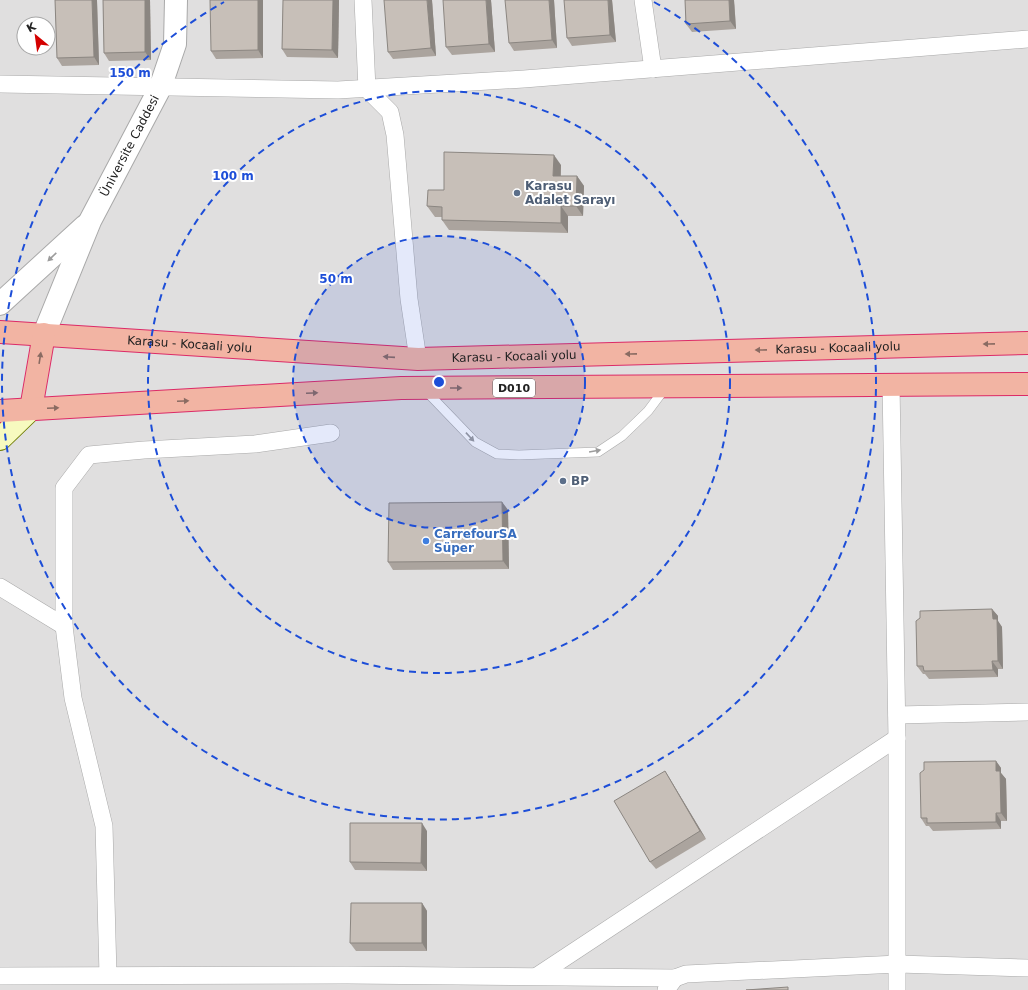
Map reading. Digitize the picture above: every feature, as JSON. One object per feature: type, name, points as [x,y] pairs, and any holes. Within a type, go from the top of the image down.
[{"type":"highway","name":"Karasu - Kocaali yolu","points":[[0,332],[418,359],[1028,343]]},
{"type":"highway","points":[[31,410],[44,334]]},
{"type":"highway","name":"D010","points":[[0,411],[424,388],[1028,384]]},
{"type":"main road","points":[[0,439],[31,410]]},
{"type":"street","name":"Üniversite Caddesi","points":[[90,221],[160,88],[175,44],[176,0]]},
{"type":"street","points":[[363,0],[367,89],[390,112],[395,134],[409,299],[418,359]]},
{"type":"street","points":[[643,0],[653,69]]},
{"type":"street","points":[[0,84],[160,88],[367,89],[524,79],[1028,39]]},
{"type":"street","points":[[0,304],[90,221]]},
{"type":"street","points":[[44,334],[90,221]]},
{"type":"street","points":[[891,384],[897,715],[897,990]]},
{"type":"street","points":[[108,975],[104,826],[73,698],[64,626],[64,488],[89,455],[144,450],[255,444],[331,433]]},
{"type":"street","points":[[0,587],[64,626]]},
{"type":"street","points":[[897,715],[1028,712]]},
{"type":"street","points":[[536,976],[897,738]]},
{"type":"street","points":[[0,976],[347,974],[536,976],[671,984],[686,974],[898,964],[1028,968]]},
{"type":"lane","points":[[424,388],[475,442],[497,454],[519,455],[598,452],[622,436],[648,411],[666,386]]},
{"type":"shaded area","points":[[0,0],[1028,0],[1028,990],[0,990]]},
{"type":"building","points":[[55,0],[92,0],[94,57],[57,58]]},
{"type":"building","points":[[103,0],[145,0],[145,52],[104,53]]},
{"type":"building","points":[[210,0],[258,0],[258,50],[211,51]]},
{"type":"building","points":[[283,0],[333,0],[332,50],[282,49]]},
{"type":"building","points":[[384,0],[427,0],[431,48],[388,52]]},
{"type":"building","points":[[443,0],[486,0],[489,44],[446,47]]},
{"type":"building","points":[[505,0],[549,0],[552,40],[509,43]]},
{"type":"building","points":[[564,0],[608,0],[610,35],[567,38]]},
{"type":"building","points":[[685,0],[729,0],[730,21],[686,24]]},
{"type":"building","name":"Karasu Adalet Sarayı","points":[[444,152],[554,155],[553,176],[577,176],[576,206],[561,206],[561,223],[442,220],[442,207],[427,206],[428,190],[444,190]]},
{"type":"building","points":[[502,502],[503,561],[388,562],[389,503]]},
{"type":"building","points":[[992,609],[993,619],[997,619],[998,661],[992,661],[993,670],[924,671],[923,666],[917,666],[916,621],[920,618],[920,611]]},
{"type":"building","points":[[996,761],[996,771],[1000,771],[1001,813],[996,813],[996,822],[927,823],[927,818],[921,818],[920,773],[924,770],[924,762]]},
{"type":"building","points":[[665,771],[700,831],[650,862],[614,801]]},
{"type":"building","points":[[350,823],[422,823],[421,863],[350,862]]},
{"type":"building","points":[[351,903],[422,903],[422,943],[350,943]]},
{"type":"building","points":[[788,987],[788,990],[746,990]]},
{"type":"place","name":"Karasu Adalet Sarayı","points":[[517,193]]},
{"type":"place","name":"BP","points":[[563,481]]},
{"type":"place","name":"CarrefourSA Süper","points":[[426,541]]}]
